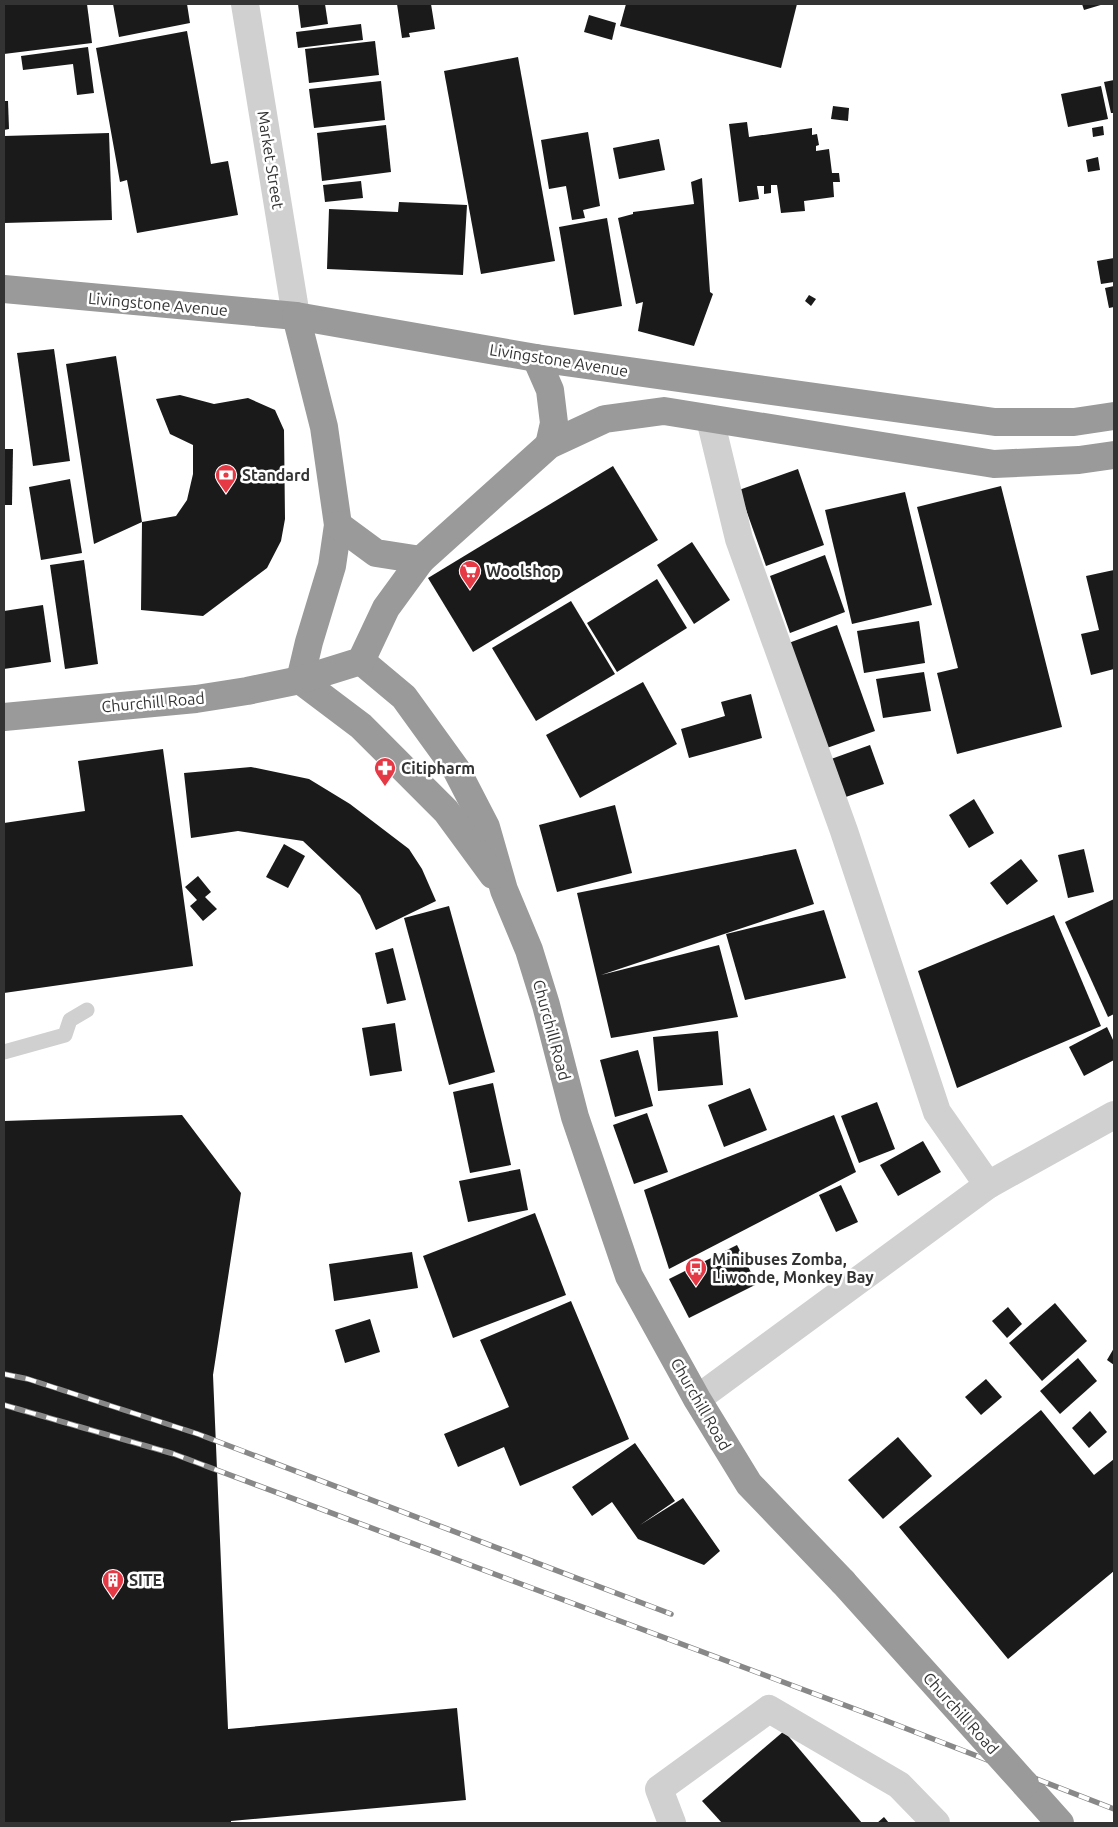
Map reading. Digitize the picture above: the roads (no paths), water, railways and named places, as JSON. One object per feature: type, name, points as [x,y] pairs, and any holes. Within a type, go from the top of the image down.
[{"type":"highway","name":"Livingstone Avenue","points":[[4,290],[296,316],[536,358],[995,422],[1074,422],[1114,416]]},
{"type":"highway","points":[[296,316],[324,427],[338,525],[332,566],[309,642],[300,680],[361,726],[446,811],[504,890]]},
{"type":"highway","points":[[536,358],[550,390],[554,423],[549,445]]},
{"type":"highway","points":[[504,890],[486,827],[456,769],[404,697],[361,661],[386,608],[421,560],[549,445],[605,419],[664,411],[994,464],[1079,460],[1114,455]]},
{"type":"highway","points":[[338,525],[376,553],[421,560]]},
{"type":"highway","name":"Churchill Road","points":[[4,717],[196,699],[247,691],[300,680],[361,661]]},
{"type":"highway","name":"Churchill Road","points":[[504,890],[529,950],[546,1004],[575,1117],[629,1276],[697,1400],[749,1484],[843,1582],[1060,1823]]},
{"type":"street","name":"Market Street","points":[[245,4],[296,316]]},
{"type":"street","points":[[710,419],[739,539],[844,830],[937,1112],[988,1185]]},
{"type":"street","points":[[697,1400],[988,1185],[1114,1115]]},
{"type":"street","points":[[672,1823],[659,1789],[769,1709],[899,1785],[936,1823]]},
{"type":"lane","points":[[4,1052],[65,1035],[70,1020],[87,1010]]},
{"type":"railway","points":[[4,1374],[28,1379],[198,1434],[671,1614]]},
{"type":"railway","points":[[4,1405],[174,1454],[879,1718],[1114,1809]]},
{"type":"place","name":"Standard","points":[[226,494]]},
{"type":"place","name":"Woolshop","points":[[470,590]]},
{"type":"place","name":"Citipharm","points":[[385,787]]},
{"type":"place","name":"Minibuses Zomba, Liwonde, Monkey Bay","points":[[696,1287]]},
{"type":"place","name":"SITE","points":[[113,1599]]}]
